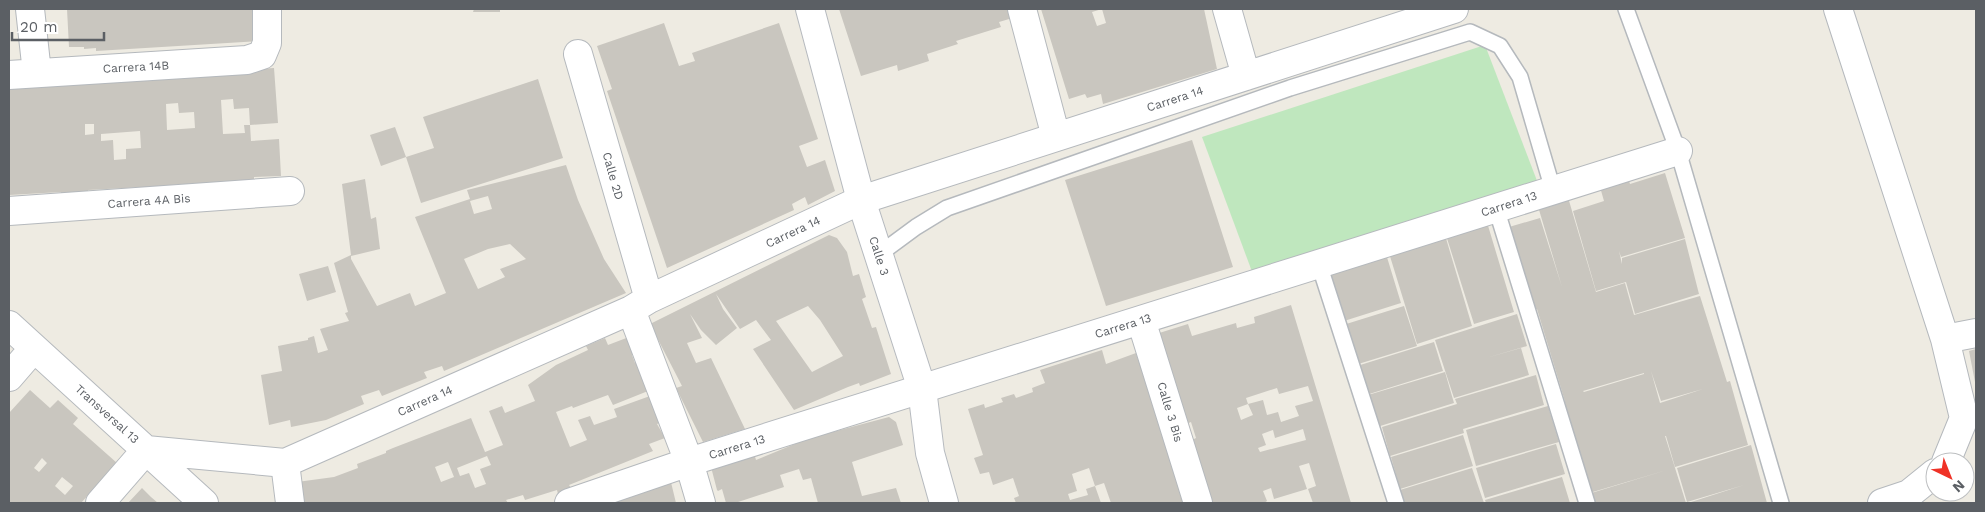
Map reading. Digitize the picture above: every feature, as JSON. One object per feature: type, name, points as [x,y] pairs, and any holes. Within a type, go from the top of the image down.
[{"type":"street","points":[[30,9],[38,73]]},
{"type":"street","name":"Carrera 14B","points":[[9,75],[247,60],[262,55],[267,43],[267,9]]},
{"type":"street","name":"Calle 3","points":[[810,9],[861,200],[922,389],[930,453],[944,503]]},
{"type":"street","points":[[1022,9],[1056,137]]},
{"type":"street","points":[[1227,9],[1246,76]]},
{"type":"street","name":"Carrera 14","points":[[146,450],[285,463],[640,304],[861,200],[1246,76],[1425,13],[1454,9]]},
{"type":"street","points":[[1838,9],[1945,340],[1964,418],[1950,452]]},
{"type":"street","name":"Calle 2D","points":[[578,54],[640,304],[701,503]]},
{"type":"street","name":"Carrera 13","points":[[569,503],[689,462],[1678,151]]},
{"type":"street","name":"Carrera 4A Bis","points":[[9,211],[290,190]]},
{"type":"street","name":"Calle 3 Bis","points":[[1141,320],[1198,503]]},
{"type":"street","name":"Transversal 13","points":[[9,326],[204,503]]},
{"type":"street","points":[[1945,340],[1976,333]]},
{"type":"street","points":[[9,377],[34,348]]},
{"type":"street","points":[[100,503],[146,450]]},
{"type":"street","points":[[285,463],[290,503]]},
{"type":"street","points":[[1882,503],[1909,494],[1925,481]]},
{"type":"lane","points":[[1626,9],[1678,151],[1781,503]]},
{"type":"lane","points":[[878,255],[916,227],[947,208],[1290,88],[1470,32],[1500,46],[1520,77],[1553,190]]},
{"type":"lane","points":[[1496,208],[1587,503]]},
{"type":"lane","points":[[1318,264],[1396,503]]},
{"type":"green space","points":[[1485,45],[1539,186],[1254,277],[1202,137]]},
{"type":"building","points":[[67,9],[260,9],[262,41],[96,51],[96,48],[69,47]]},
{"type":"building","points":[[474,9],[500,9],[500,12],[473,12]]},
{"type":"building","points":[[839,9],[1013,9],[1016,17],[999,22],[1001,27],[956,41],[958,44],[927,54],[929,61],[898,71],[897,65],[861,76]]},
{"type":"building","points":[[1041,9],[1102,9],[1204,9],[1217,69],[1103,104],[1101,94],[1087,98],[1085,94],[1069,99]],"holes":[[[1102,9],[1106,23],[1097,26],[1092,12]]]},
{"type":"building","points":[[664,23],[679,66],[695,61],[692,53],[779,23],[818,139],[799,146],[807,167],[825,160],[835,191],[808,205],[805,197],[792,204],[794,210],[667,268],[607,91],[612,89],[597,46]]},
{"type":"building","points":[[274,68],[278,123],[250,125],[251,141],[279,139],[281,176],[254,177],[254,180],[171,185],[171,187],[144,189],[143,187],[88,190],[88,192],[61,194],[61,192],[9,195],[9,84]],"holes":[[[233,99],[234,109],[249,108],[250,125],[244,125],[245,133],[223,134],[221,100]],[[178,103],[179,113],[194,112],[195,128],[167,130],[166,104]],[[85,124],[94,124],[94,134],[85,135]],[[140,131],[141,148],[126,149],[126,159],[114,160],[113,140],[101,141],[101,134]]]},
{"type":"building","points":[[538,79],[563,158],[421,203],[406,157],[434,148],[423,117]]},
{"type":"building","points":[[395,127],[406,157],[381,166],[370,135]]},
{"type":"building","points":[[1192,140],[1233,267],[1106,306],[1065,180]]},
{"type":"building","points":[[566,165],[578,200],[604,259],[626,293],[444,371],[442,366],[424,372],[427,378],[382,396],[379,390],[361,396],[364,404],[326,420],[291,427],[290,420],[269,425],[261,375],[282,371],[278,346],[308,340],[308,338],[314,336],[318,353],[328,350],[320,329],[349,321],[345,313],[348,312],[334,263],[351,255],[342,184],[365,179],[371,219],[376,217],[380,249],[351,256],[351,259],[377,306],[410,293],[415,306],[446,293],[415,217],[470,199],[467,190]],"holes":[[[488,196],[492,209],[474,214],[470,201]],[[510,244],[526,259],[500,269],[505,277],[478,289],[464,259],[488,249]]]},
{"type":"building","points":[[1665,173],[1685,238],[1621,257],[1619,251],[1622,264],[1622,258],[1685,239],[1699,294],[1635,314],[1626,282],[1596,291],[1573,211],[1604,201],[1600,187],[1628,178],[1630,184]]},
{"type":"building","points":[[1567,194],[1596,292],[1625,283],[1634,315],[1700,296],[1727,382],[1730,381],[1748,445],[1675,467],[1665,436],[1686,503],[1591,503],[1588,494],[1667,470],[1586,494],[1564,398],[1537,309],[1534,310],[1509,227],[1540,218],[1562,287],[1537,203]],"holes":[[[1651,371],[1661,401],[1703,389],[1660,403]],[[1644,373],[1584,392],[1583,391]]]},
{"type":"building","points":[[1486,219],[1514,312],[1474,324],[1445,232]]},
{"type":"building","points":[[829,235],[837,238],[847,252],[853,276],[859,274],[866,297],[862,299],[872,328],[876,327],[891,374],[860,386],[859,383],[848,387],[794,410],[753,349],[771,340],[756,320],[740,329],[716,294],[723,309],[737,328],[716,345],[701,330],[690,314],[702,338],[687,343],[696,363],[711,358],[745,429],[703,442],[676,388],[682,386],[650,324]],"holes":[[[808,306],[820,320],[843,356],[812,372],[776,321]]]},
{"type":"building","points":[[1445,235],[1472,326],[1417,344],[1389,253]]},
{"type":"building","points":[[1386,254],[1401,303],[1344,321],[1329,272]]},
{"type":"building","points":[[328,266],[336,292],[307,301],[299,274]]},
{"type":"building","points":[[1291,305],[1351,503],[1313,503],[1308,489],[1316,486],[1309,463],[1299,466],[1307,489],[1274,499],[1271,488],[1263,491],[1267,501],[1264,503],[1212,503],[1192,440],[1196,438],[1191,422],[1186,424],[1156,334],[1188,324],[1192,336],[1236,323],[1237,328],[1255,323],[1254,317]],"holes":[[[1308,386],[1313,401],[1295,406],[1299,416],[1281,422],[1278,412],[1267,415],[1263,400],[1248,404],[1246,398],[1277,388],[1279,394]],[[1248,404],[1253,415],[1241,420],[1237,408]],[[1303,429],[1306,440],[1260,452],[1258,448],[1266,445],[1262,434],[1273,430],[1275,438]]]},
{"type":"building","points":[[1404,306],[1417,346],[1355,365],[1343,325]]},
{"type":"building","points":[[1517,314],[1527,346],[1486,358],[1521,348],[1529,375],[1454,398],[1435,340]]},
{"type":"building","points":[[629,337],[636,354],[632,355],[635,363],[639,361],[643,372],[640,373],[648,391],[613,405],[608,395],[556,412],[570,447],[587,440],[578,420],[590,416],[594,425],[617,417],[614,409],[650,396],[664,421],[657,424],[665,438],[649,444],[653,451],[569,485],[571,488],[558,494],[557,490],[525,500],[523,495],[506,500],[508,503],[304,503],[297,482],[334,477],[358,468],[357,464],[386,453],[386,451],[471,418],[485,452],[503,445],[489,411],[502,406],[505,413],[535,401],[528,385],[556,365],[588,350],[586,346],[605,338],[608,345]],"holes":[[[487,456],[491,465],[480,469],[486,484],[475,488],[469,473],[460,476],[457,468]],[[448,462],[454,477],[441,482],[435,467]]]},
{"type":"building","points":[[1434,342],[1443,371],[1366,395],[1357,366]]},
{"type":"building","points":[[1976,349],[1976,382],[1975,382],[1969,351]]},
{"type":"building","points":[[1102,350],[1106,364],[1136,353],[1185,503],[1111,503],[1104,483],[1095,486],[1101,503],[1016,503],[1014,498],[1019,496],[1013,478],[993,485],[989,472],[980,474],[974,458],[983,455],[968,409],[984,404],[985,408],[1003,402],[1001,398],[1014,394],[1016,398],[1033,392],[1032,388],[1045,383],[1040,370]],"holes":[[[1089,468],[1095,486],[1086,489],[1088,495],[1070,500],[1068,494],[1077,491],[1072,474]]]},
{"type":"building","points":[[1445,372],[1454,403],[1377,427],[1368,395]]},
{"type":"building","points":[[1536,375],[1544,405],[1463,429],[1464,433],[1390,456],[1382,427],[1457,404],[1455,399]]},
{"type":"building","points":[[30,390],[50,408],[58,400],[78,418],[73,424],[117,463],[81,503],[9,503],[9,413]],"holes":[[[42,458],[47,463],[39,472],[34,468]],[[62,477],[73,486],[65,495],[55,486]]]},
{"type":"building","points":[[1548,406],[1559,442],[1476,466],[1466,430]]},
{"type":"building","points":[[889,417],[896,422],[903,445],[852,462],[862,496],[896,488],[901,503],[818,503],[811,478],[803,480],[799,469],[780,475],[784,487],[735,503],[726,503],[722,489],[717,490],[711,467],[754,453],[756,460],[824,432],[825,434]]},
{"type":"building","points":[[1463,435],[1473,466],[1400,489],[1391,457]]},
{"type":"building","points":[[1556,444],[1565,474],[1485,498],[1476,468]]},
{"type":"building","points":[[1751,445],[1767,503],[1688,503],[1744,485],[1687,502],[1677,468]]},
{"type":"building","points":[[1472,468],[1484,503],[1404,503],[1400,490]]},
{"type":"building","points":[[669,474],[676,503],[607,503]]},
{"type":"building","points":[[1562,477],[1570,503],[1486,503],[1485,500]]},
{"type":"building","points":[[142,488],[151,497],[158,503],[128,503]]}]
